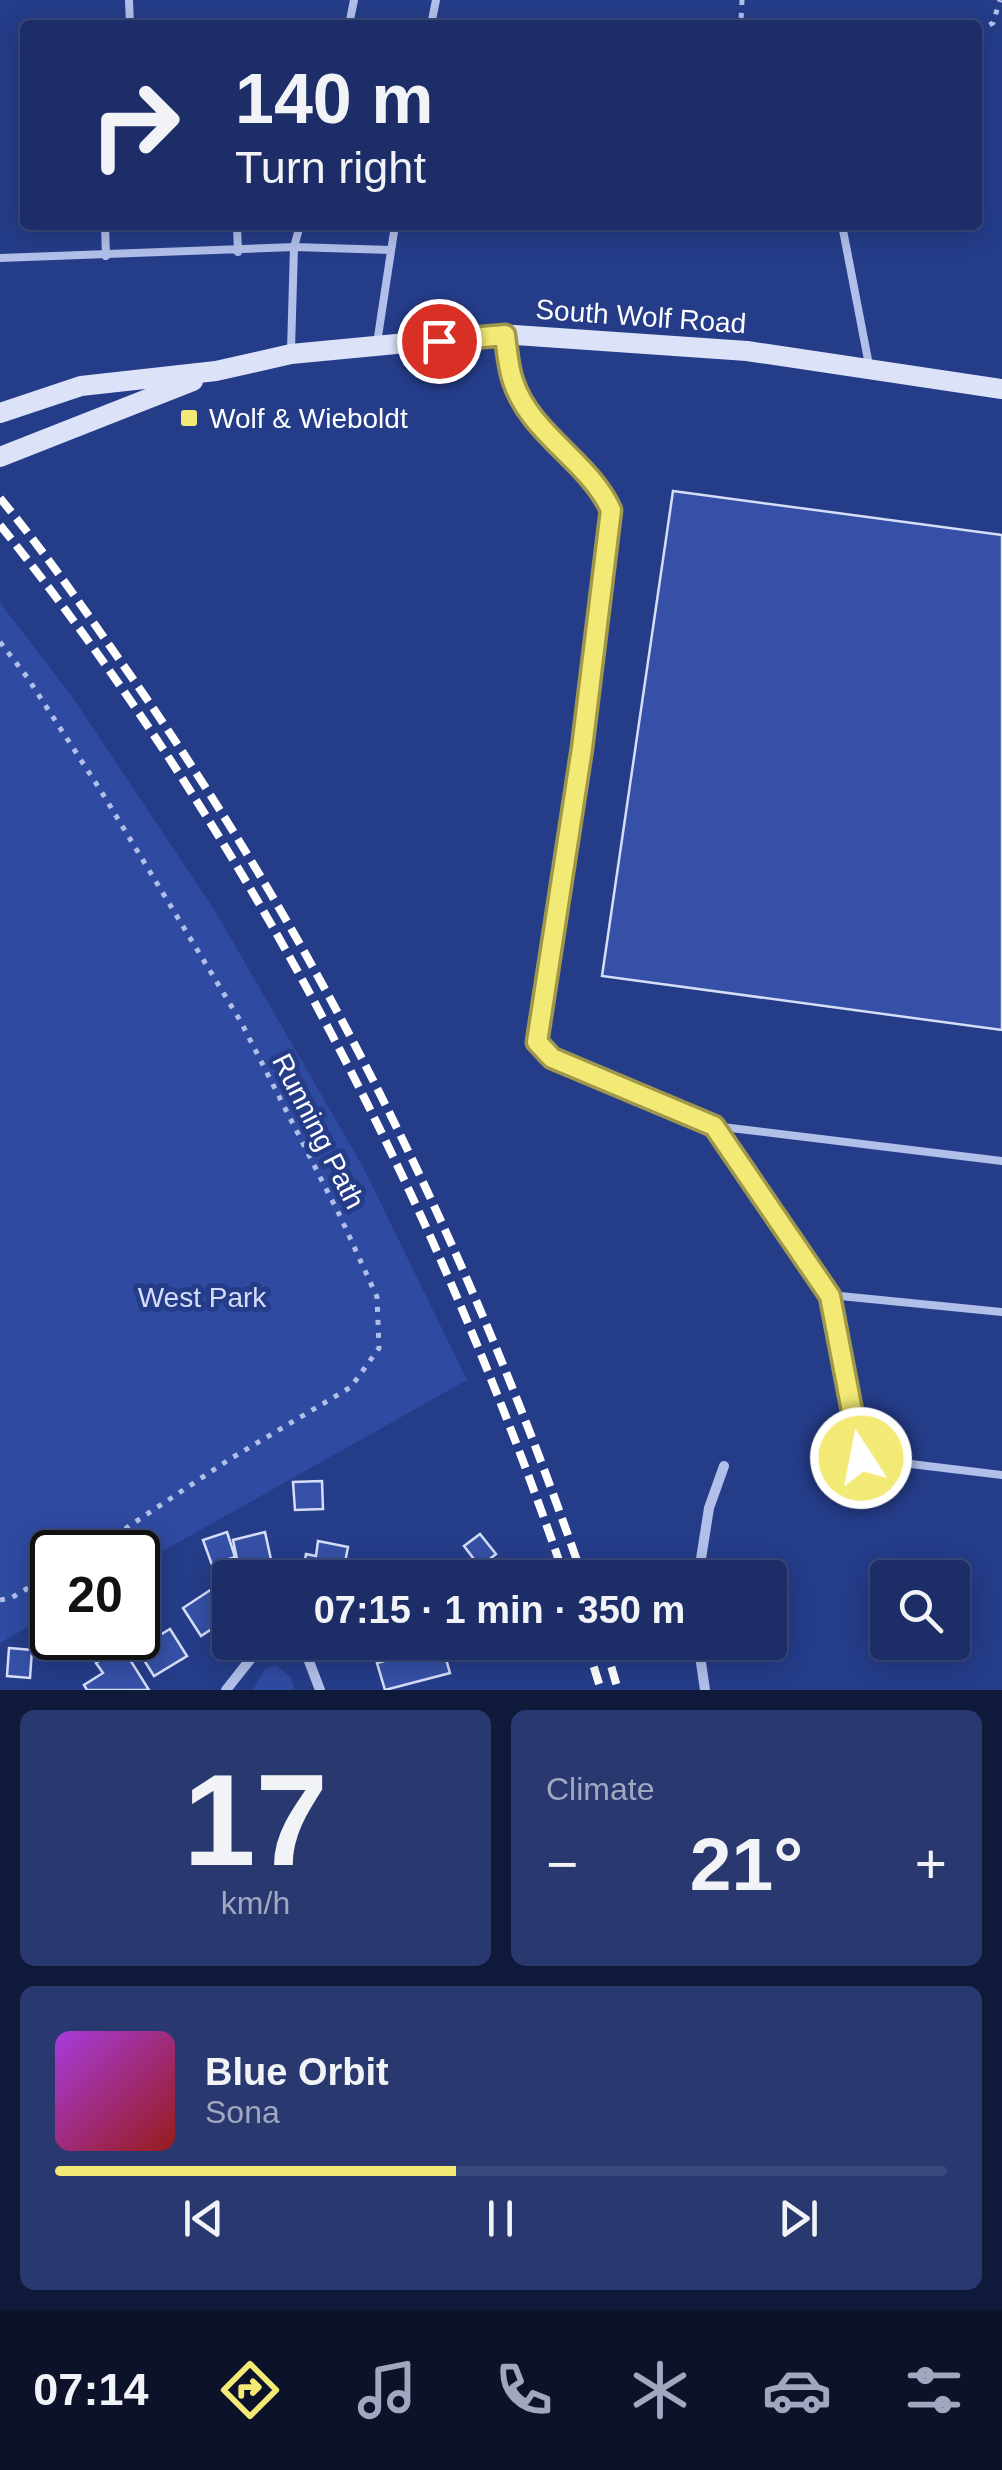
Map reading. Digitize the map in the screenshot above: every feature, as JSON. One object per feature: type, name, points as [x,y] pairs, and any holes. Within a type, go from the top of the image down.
[{"type":"main road","name":"South Wolf Road","points":[[0,413],[81,386],[216,371],[291,354],[505,335],[748,350],[1002,389]]},
{"type":"main road","name":"South Wolf Road","points":[[0,457],[216,371]]},
{"type":"street","points":[[699,1560],[709,1508],[724,1466]]},
{"type":"street","points":[[226,1690],[250,1660]]},
{"type":"street","points":[[309,1660],[320,1690]]},
{"type":"street","points":[[701,1660],[705,1690]]},
{"type":"lane","points":[[105,230],[106,256]]},
{"type":"lane","points":[[237,230],[238,252]]},
{"type":"lane","points":[[291,354],[294,247],[299,230]]},
{"type":"lane","points":[[377,348],[394,230]]},
{"type":"lane","points":[[843,230],[870,369]]},
{"type":"lane","points":[[0,258],[294,247],[391,250]]},
{"type":"lane","points":[[505,335],[513,382],[529,412],[603,492],[611,510],[582,748],[537,1042],[552,1058],[714,1126],[1002,1161]]},
{"type":"lane","points":[[714,1126],[830,1296],[861,1458],[1002,1475]]},
{"type":"lane","points":[[830,1296],[1002,1312]]},
{"type":"path","points":[[982,28],[993,24],[1000,0]]},
{"type":"path","name":"Running Path","points":[[0,642],[28,677],[101,791],[241,1022],[378,1297],[379,1348],[351,1386],[123,1530]]},
{"type":"path","points":[[0,1600],[30,1587]]},
{"type":"green space","name":"West Park","points":[[0,603],[71,695],[215,911],[363,1167],[467,1380],[160,1553],[160,1530],[30,1530],[30,1626],[0,1643]]},
{"type":"green space","points":[[276,1665],[291,1678],[295,1690],[253,1690],[264,1670]]},
{"type":"building","points":[[673,491],[1002,535],[1002,1030],[602,976]]},
{"type":"building","points":[[322,1481],[323,1509],[295,1510],[293,1482]]},
{"type":"building","points":[[227,1532],[235,1557],[212,1560],[212,1565],[203,1540]]},
{"type":"building","points":[[265,1532],[271,1560],[237,1560],[233,1540]]},
{"type":"building","points":[[480,1534],[496,1554],[489,1560],[475,1560],[464,1546]]},
{"type":"building","points":[[318,1541],[348,1547],[345,1560],[305,1560],[306,1554],[316,1556]]},
{"type":"building","points":[[212,1589],[212,1629],[201,1636],[183,1608]]},
{"type":"building","points":[[170,1629],[187,1656],[154,1676],[144,1660],[160,1660],[160,1635]]},
{"type":"building","points":[[9,1648],[30,1650],[30,1678],[7,1676]]},
{"type":"building","points":[[130,1660],[149,1690],[87,1690],[84,1685],[103,1673],[96,1663]]},
{"type":"building","points":[[446,1660],[450,1673],[385,1690],[377,1663]]},
{"type":"railway","points":[[0,498],[77,599],[193,769],[325,989],[385,1103],[492,1337],[576,1560]]},
{"type":"railway","points":[[0,525],[91,644],[176,768],[255,896],[328,1027],[457,1298],[558,1560]]},
{"type":"railway","points":[[592,1660],[601,1690]]},
{"type":"railway","points":[[609,1660],[618,1690]]},
{"type":"place","name":"Wolf & Wieboldt","points":[[189,418]]},
{"type":"route","points":[[439,341],[505,335],[513,382],[529,412],[603,492],[611,510],[582,748],[537,1042],[552,1058],[714,1126],[830,1296],[861,1458]]}]
